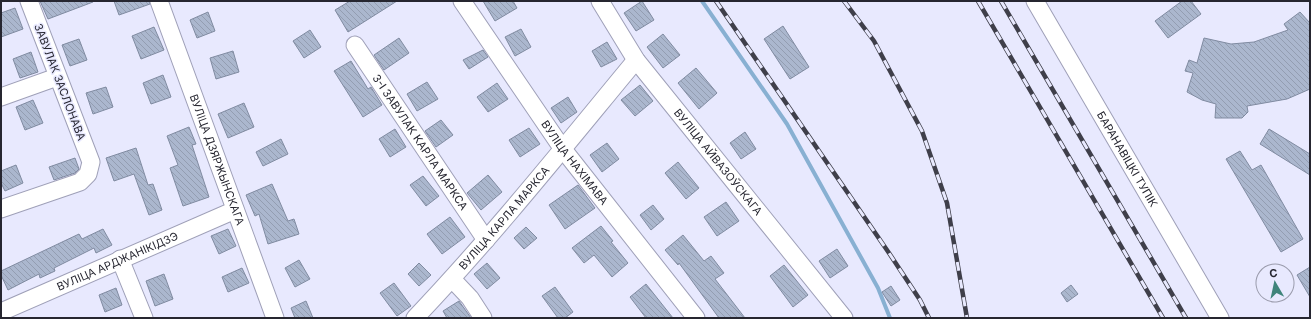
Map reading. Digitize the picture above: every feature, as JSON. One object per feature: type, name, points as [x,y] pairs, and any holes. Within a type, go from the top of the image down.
[{"type":"street","name":"ЗАВУЛАК ЗАСЛОНАВА","points":[[1,209],[80,182],[88,174],[91,162],[29,1]]},
{"type":"street","name":"ВУЛІЦА ДЗЯРЖЫНСКАГА","points":[[159,1],[275,318]]},
{"type":"street","name":"ВУЛІЦА НАХІМАВА","points":[[462,1],[562,148],[696,318]]},
{"type":"street","name":"ВУЛІЦА АЙВАЗОЎСКАГА","points":[[600,1],[636,60],[844,318]]},
{"type":"street","name":"БАРАНАВІЦКІ ТУПІК","points":[[1035,1],[1220,318]]},
{"type":"street","name":"3-І ЗАВУЛАК КАРЛА МАРКСА","points":[[356,45],[486,240]]},
{"type":"street","name":"ВУЛІЦА КАРЛА МАРКСА","points":[[415,318],[486,240],[636,60]]},
{"type":"street","points":[[1,97],[57,77]]},
{"type":"street","name":"ВУЛІЦА АРДЖАНІКІДЗЭ","points":[[1,312],[235,210]]},
{"type":"street","points":[[120,259],[144,318]]},
{"type":"street","points":[[452,279],[470,298],[483,318]]},
{"type":"building","points":[[40,1],[92,1],[93,2],[48,19]]},
{"type":"building","points":[[114,1],[149,1],[150,4],[119,15]]},
{"type":"building","points":[[350,1],[397,1],[348,32],[335,10]]},
{"type":"building","points":[[483,1],[513,1],[517,8],[495,21]]},
{"type":"building","points":[[642,1],[654,20],[636,31],[624,13]]},
{"type":"building","points":[[1182,1],[1191,1],[1201,14],[1168,38],[1155,21]]},
{"type":"building","points":[[15,8],[23,29],[1,37],[1,13]]},
{"type":"building","points":[[208,12],[215,31],[197,38],[190,20]]},
{"type":"building","points":[[1300,12],[1310,23],[1310,89],[1287,99],[1247,106],[1248,112],[1242,118],[1215,118],[1216,104],[1202,100],[1187,92],[1193,73],[1185,71],[1189,60],[1197,63],[1204,38],[1231,44],[1254,42],[1288,30],[1284,24]]},
{"type":"building","points":[[783,26],[809,67],[790,79],[764,39]]},
{"type":"building","points":[[154,27],[164,50],[141,59],[132,36]]},
{"type":"building","points":[[521,29],[531,47],[515,56],[505,37]]},
{"type":"building","points":[[310,30],[321,47],[304,58],[293,41]]},
{"type":"building","points":[[663,34],[680,55],[663,68],[647,47]]},
{"type":"building","points":[[399,38],[409,53],[384,70],[374,55]]},
{"type":"building","points":[[79,39],[87,60],[70,66],[62,45]]},
{"type":"building","points":[[607,42],[617,59],[601,67],[592,51]]},
{"type":"building","points":[[483,50],[488,57],[469,69],[463,60]]},
{"type":"building","points":[[233,51],[239,72],[216,79],[210,58]]},
{"type":"building","points":[[31,52],[38,72],[20,78],[13,59]]},
{"type":"building","points":[[351,61],[368,89],[371,87],[382,105],[363,117],[334,71]]},
{"type":"building","points":[[696,68],[717,93],[699,109],[678,83]]},
{"type":"building","points":[[163,75],[171,97],[151,104],[143,83]]},
{"type":"building","points":[[427,82],[438,99],[417,111],[407,94]]},
{"type":"building","points":[[497,83],[508,99],[488,112],[477,97]]},
{"type":"building","points":[[640,85],[653,101],[635,116],[621,100]]},
{"type":"building","points":[[106,87],[113,107],[93,114],[86,93]]},
{"type":"building","points":[[568,97],[577,112],[561,123],[551,108]]},
{"type":"building","points":[[33,100],[43,123],[25,130],[16,107]]},
{"type":"building","points":[[244,103],[254,127],[228,138],[218,114]]},
{"type":"building","points":[[441,120],[453,135],[436,147],[425,131]]},
{"type":"building","points":[[189,127],[196,144],[192,145],[209,197],[183,206],[170,168],[178,165],[167,136]]},
{"type":"building","points":[[529,128],[540,144],[520,157],[509,140]]},
{"type":"building","points":[[395,129],[406,147],[390,157],[379,139]]},
{"type":"building","points":[[1269,129],[1310,154],[1310,175],[1260,144]]},
{"type":"building","points":[[745,132],[756,149],[741,159],[730,143]]},
{"type":"building","points":[[281,139],[288,154],[263,166],[256,152]]},
{"type":"building","points":[[607,143],[619,159],[602,172],[590,155]]},
{"type":"building","points":[[136,148],[148,185],[153,184],[162,210],[149,215],[134,174],[114,181],[106,158]]},
{"type":"building","points":[[1240,151],[1252,170],[1261,165],[1303,239],[1281,252],[1226,159]]},
{"type":"building","points":[[75,158],[79,169],[75,173],[54,180],[49,167]]},
{"type":"building","points":[[678,162],[699,188],[686,199],[665,173]]},
{"type":"building","points":[[16,165],[23,183],[5,191],[1,183],[1,171]]},
{"type":"building","points":[[488,175],[502,192],[481,210],[467,193]]},
{"type":"building","points":[[423,176],[439,196],[426,206],[410,185]]},
{"type":"building","points":[[272,184],[288,221],[294,219],[299,234],[268,244],[259,214],[255,216],[246,195]]},
{"type":"building","points":[[578,185],[595,208],[565,229],[549,205]]},
{"type":"building","points":[[726,202],[739,221],[717,236],[704,217]]},
{"type":"building","points":[[653,205],[664,219],[651,230],[640,215]]},
{"type":"building","points":[[450,217],[465,237],[442,254],[427,234]]},
{"type":"building","points":[[601,226],[613,241],[611,242],[628,263],[612,277],[594,255],[584,263],[572,248]]},
{"type":"building","points":[[526,227],[537,238],[524,249],[514,238]]},
{"type":"building","points":[[103,229],[112,245],[96,253],[94,248],[54,268],[55,271],[40,278],[39,274],[8,290],[1,275],[1,271],[79,234],[82,239]]},
{"type":"building","points":[[228,229],[236,246],[219,254],[211,236]]},
{"type":"building","points":[[683,235],[704,261],[711,256],[724,273],[715,279],[745,318],[719,318],[679,263],[678,265],[665,250]]},
{"type":"building","points":[[837,249],[848,266],[830,278],[819,261]]},
{"type":"building","points":[[299,260],[310,279],[295,287],[285,268]]},
{"type":"building","points":[[419,263],[431,275],[419,286],[408,274]]},
{"type":"building","points":[[487,263],[500,278],[487,289],[474,274]]},
{"type":"building","points":[[784,265],[808,295],[793,307],[770,276]]},
{"type":"building","points":[[1310,267],[1310,297],[1297,275]]},
{"type":"building","points":[[242,268],[249,283],[228,292],[222,277]]},
{"type":"building","points":[[164,274],[173,299],[155,306],[146,281]]},
{"type":"building","points":[[394,283],[411,306],[397,316],[380,293]]},
{"type":"building","points":[[646,284],[673,318],[646,318],[630,297]]},
{"type":"building","points":[[1071,285],[1078,294],[1067,302],[1061,293]]},
{"type":"building","points":[[891,286],[900,300],[891,306],[882,292]]},
{"type":"building","points":[[555,287],[573,312],[565,318],[558,318],[542,296]]},
{"type":"building","points":[[116,288],[122,305],[105,312],[99,295]]},
{"type":"building","points":[[306,301],[313,318],[295,318],[291,308]]},
{"type":"building","points":[[459,301],[471,318],[447,318],[443,311]]},
{"type":"waterway","points":[[702,1],[787,124],[878,288],[890,318]]},
{"type":"railway","points":[[716,1],[889,253],[920,300],[929,318]]},
{"type":"railway","points":[[844,1],[874,41],[922,131],[947,203],[967,318]]},
{"type":"railway","points":[[978,1],[1163,318]]},
{"type":"railway","points":[[1001,1],[1186,318]]}]
